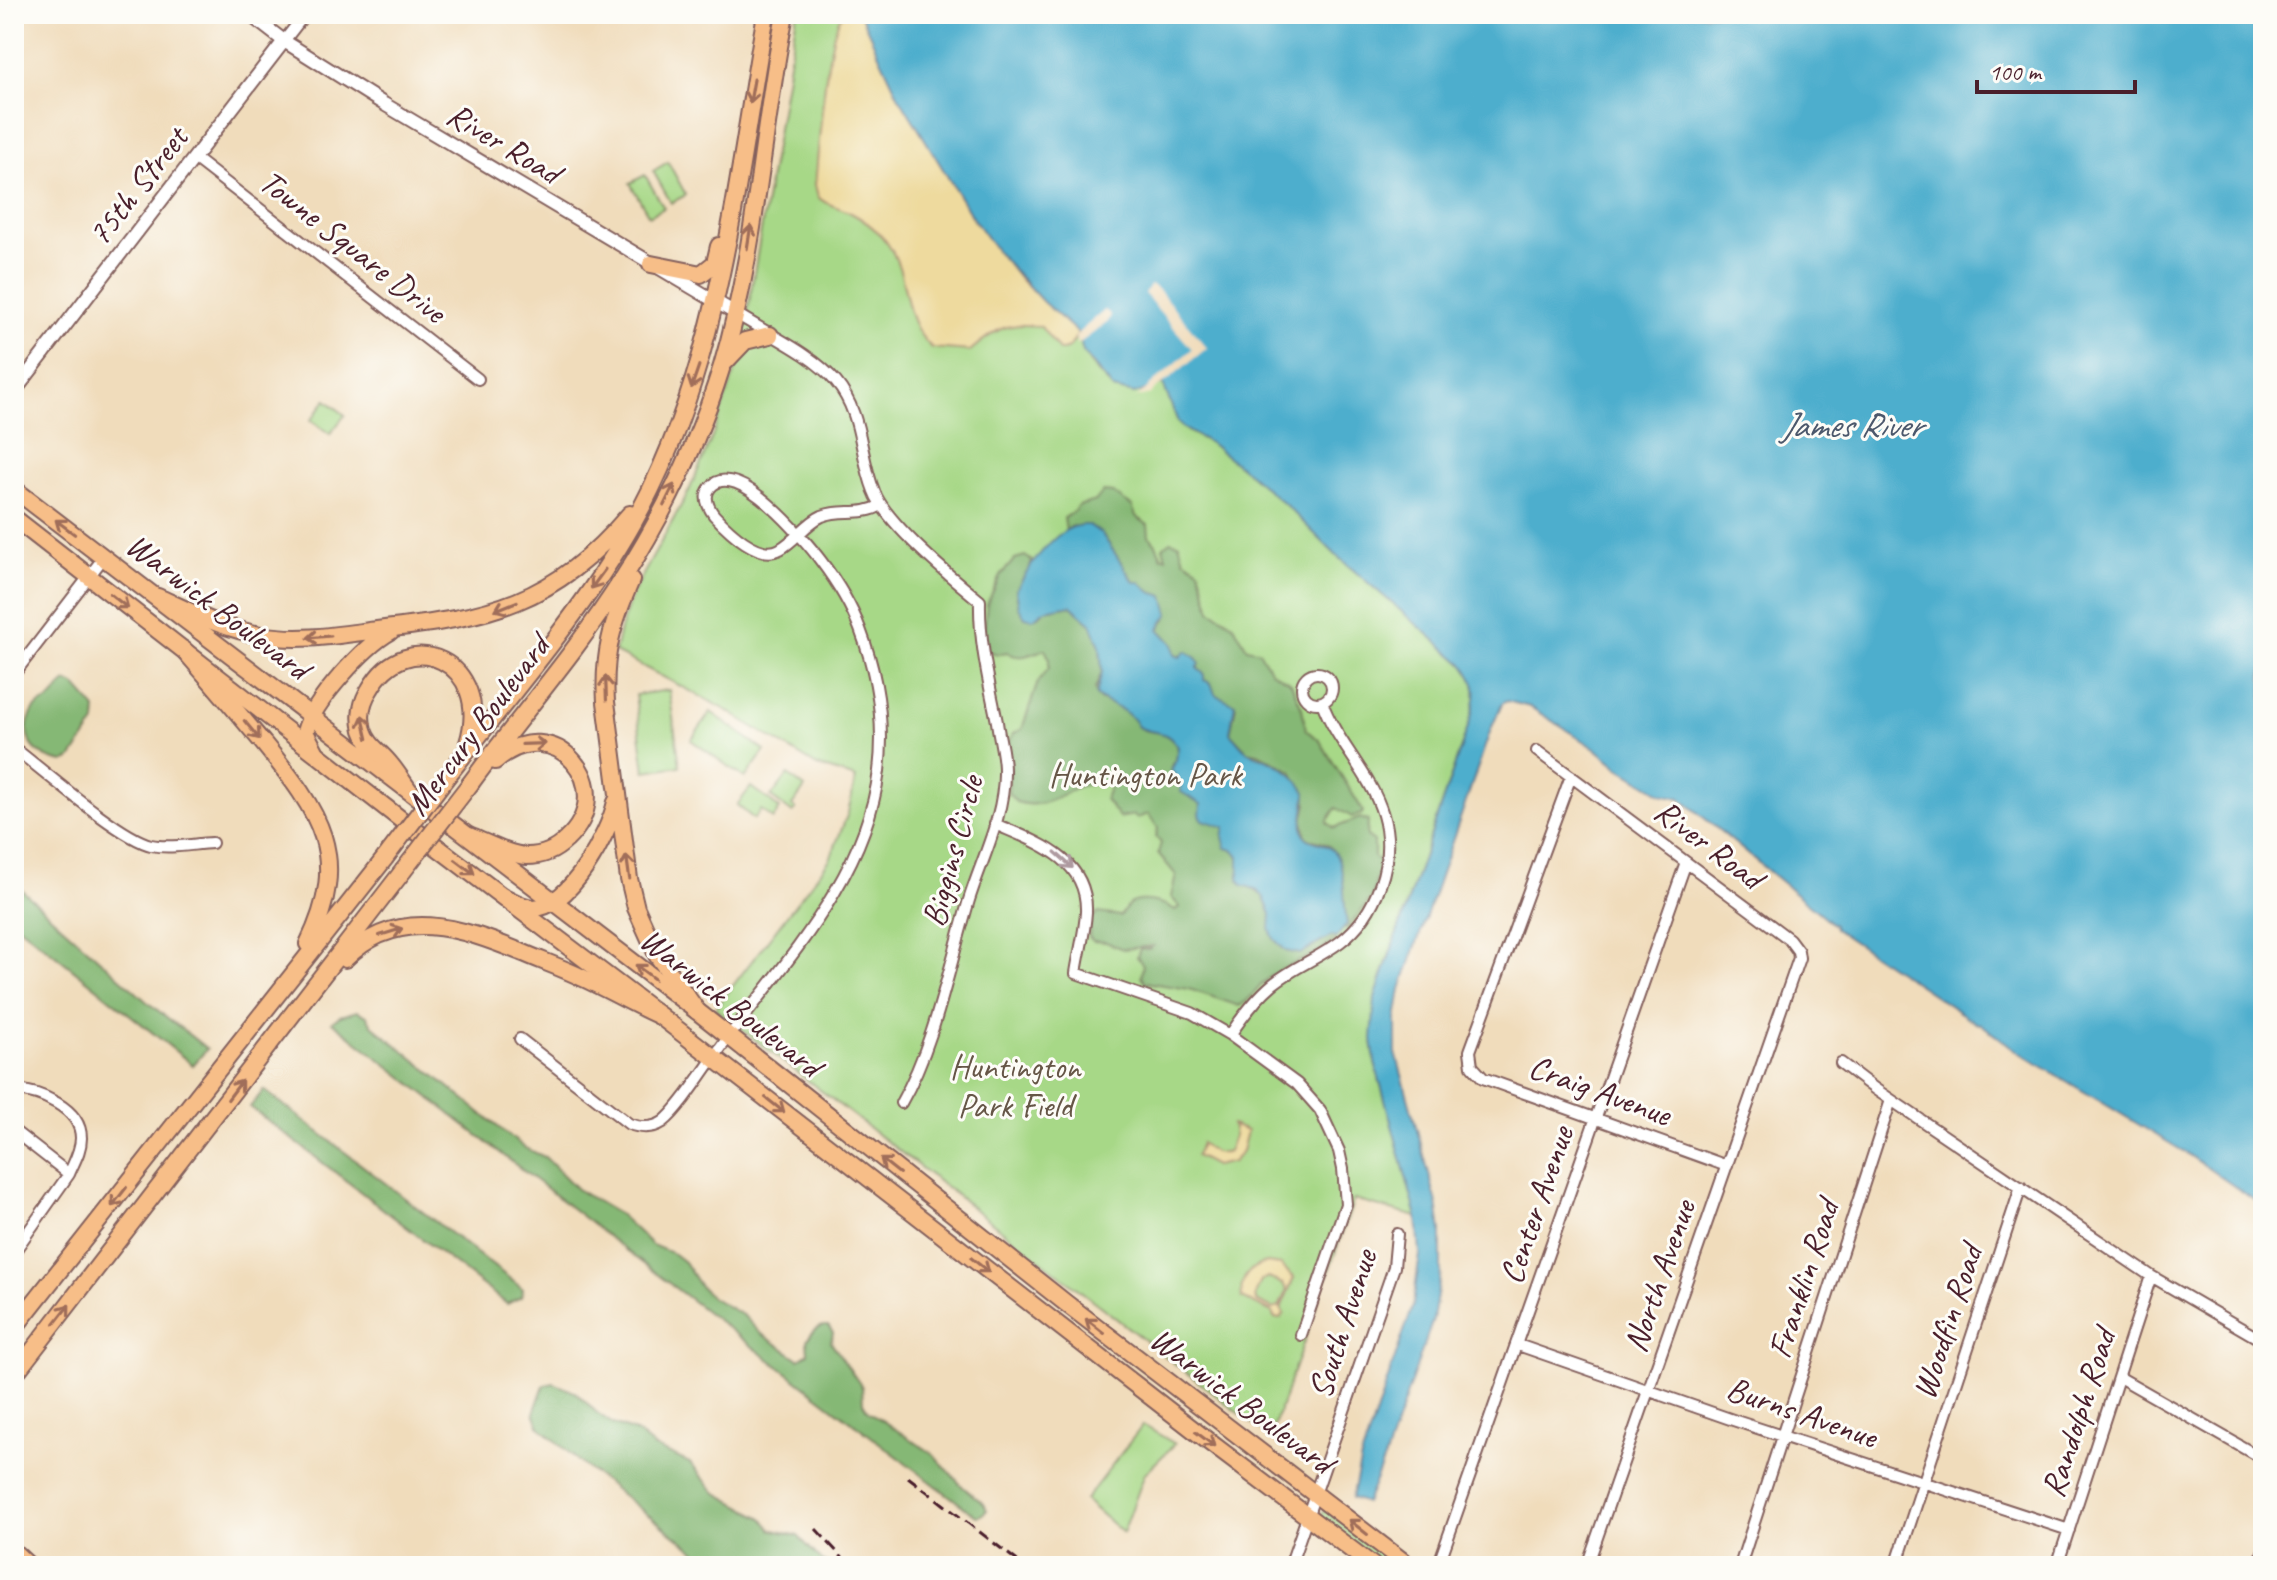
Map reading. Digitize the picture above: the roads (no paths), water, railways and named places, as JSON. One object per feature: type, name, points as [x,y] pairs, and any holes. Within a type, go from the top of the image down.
[{"type":"main road","name":"Mercury Boulevard","points":[[303,958],[385,858],[596,583],[652,488],[695,378],[716,302],[766,14]]},
{"type":"main road","name":"Mercury Boulevard","points":[[327,975],[595,619],[643,544],[681,471],[722,366],[735,313],[785,14]]},
{"type":"main road","points":[[651,264],[694,274],[707,272],[715,263],[732,211]]},
{"type":"main road","points":[[722,366],[745,341],[770,335]]},
{"type":"main road","points":[[158,597],[233,629],[276,637],[311,638],[489,613],[542,590],[572,571],[599,547],[652,488]]},
{"type":"main road","name":"Warwick Boulevard","points":[[14,489],[697,1011],[1067,1304],[1409,1566]]},
{"type":"main road","name":"Warwick Boulevard","points":[[14,518],[1373,1566]]},
{"type":"main road","points":[[643,544],[610,634],[605,660],[606,702],[629,879],[641,922],[663,965],[697,1011]]},
{"type":"main road","points":[[315,751],[305,732],[312,716],[366,647],[396,628]]},
{"type":"main road","points":[[14,1328],[284,985],[303,958],[327,893],[327,856],[313,810],[297,784],[184,650]]},
{"type":"main road","points":[[408,789],[388,761],[372,746],[362,726],[362,707],[366,696],[372,684],[390,666],[410,657],[433,657],[451,665],[462,678],[472,699],[473,716],[469,741],[462,756]]},
{"type":"main road","points":[[469,836],[513,854],[529,856],[545,853],[561,845],[574,832],[584,816],[588,795],[584,777],[574,762],[565,753],[544,743],[512,747],[470,784]]},
{"type":"main road","points":[[504,897],[533,908],[554,901],[605,838],[618,793]]},
{"type":"main road","points":[[14,1375],[302,1003],[349,955],[379,935],[405,928],[437,925],[469,931],[581,977],[660,1016]]},
{"type":"main road","points":[[838,1153],[852,1135]]},
{"type":"main road","points":[[14,1318],[41,1295]]},
{"type":"main road","points":[[1053,1321],[1067,1304]]},
{"type":"main road","points":[[1144,1392],[1157,1373]]},
{"type":"main road","points":[[14,1552],[29,1566]]},
{"type":"street","name":"River Road","points":[[249,14],[284,41],[384,104],[735,313]]},
{"type":"street","name":"75th Street","points":[[14,392],[305,14]]},
{"type":"street","name":"Towne Square Drive","points":[[194,158],[478,379]]},
{"type":"street","points":[[520,1039],[629,1124],[648,1127],[664,1121],[825,909],[842,881],[868,820],[879,769],[880,709],[874,674],[860,629],[845,598],[799,533],[776,510],[741,484],[722,481],[713,484],[707,493],[708,507],[716,517],[759,551],[781,549],[799,533],[824,516],[860,513],[881,505],[870,481],[855,412],[844,392],[821,367],[735,313]]},
{"type":"street","name":"Biggins Circle","points":[[881,505],[980,601],[979,630],[1003,759],[1003,790],[995,824],[914,1080],[901,1103]]},
{"type":"street","points":[[14,674],[104,557]]},
{"type":"street","points":[[1230,1035],[1246,1012],[1273,984],[1348,935],[1364,917],[1375,897],[1386,861],[1386,828],[1376,799],[1322,702]]},
{"type":"street","points":[[14,748],[125,833],[147,844],[165,847],[212,843]]},
{"type":"street","name":"River Road","points":[[1537,751],[1794,944],[1798,951],[1798,965],[1784,1005]]},
{"type":"street","name":"Craig Avenue","points":[[1571,776],[1470,1051],[1472,1066],[1483,1078],[1727,1166]]},
{"type":"street","points":[[995,824],[1052,850],[1067,861],[1080,879],[1086,913],[1076,973],[1192,1013],[1230,1035],[1297,1084],[1320,1110],[1332,1133],[1343,1167],[1346,1204],[1301,1335]]},
{"type":"street","name":"Center Avenue","points":[[1438,1566],[1686,862]]},
{"type":"street","name":"North Avenue","points":[[1587,1566],[1784,1005]]},
{"type":"street","points":[[1841,1063],[2151,1276],[2263,1341]]},
{"type":"street","points":[[14,1090],[33,1093],[68,1111],[77,1121],[81,1140],[69,1174],[14,1252]]},
{"type":"street","name":"Franklin Road","points":[[1740,1566],[1891,1100]]},
{"type":"street","points":[[14,1131],[69,1174]]},
{"type":"street","name":"Woodfin Road","points":[[1896,1566],[2021,1187]]},
{"type":"street","name":"South Avenue","points":[[1290,1566],[1394,1267],[1397,1234]]},
{"type":"street","name":"Randolph Road","points":[[2057,1566],[2151,1276]]},
{"type":"street","name":"Burns Avenue","points":[[1518,1345],[2069,1530]]},
{"type":"street","points":[[2119,1377],[2263,1459]]},
{"type":"street","points":[[2260,1566],[2263,1552]]},
{"type":"water","name":"James River","points":[[860,14],[2263,14],[2263,1206],[2186,1153],[2020,1053],[1835,929],[1834,925],[1680,798],[1662,794],[1530,707],[1507,701],[1502,704],[1491,729],[1401,989],[1396,1019],[1396,1053],[1437,1203],[1441,1230],[1441,1272],[1433,1319],[1385,1457],[1366,1503],[1352,1498],[1361,1458],[1413,1305],[1420,1254],[1417,1217],[1375,1063],[1372,1039],[1375,998],[1470,721],[1475,685],[1463,664],[1337,556],[1288,507],[1210,443],[1183,428],[1163,384],[1135,394],[1113,389],[1083,352],[1078,333],[1043,302],[998,253],[974,220],[898,95]]},
{"type":"water","points":[[1089,525],[1102,534],[1134,582],[1140,582],[1151,592],[1164,596],[1169,613],[1159,629],[1173,644],[1175,655],[1180,657],[1186,651],[1196,658],[1200,664],[1197,668],[1204,674],[1204,680],[1211,683],[1215,694],[1235,704],[1230,733],[1246,751],[1288,771],[1306,792],[1305,836],[1331,849],[1341,868],[1347,924],[1336,938],[1332,936],[1300,954],[1286,951],[1274,939],[1270,930],[1271,914],[1263,896],[1255,889],[1242,885],[1239,879],[1239,856],[1226,848],[1223,837],[1225,827],[1203,820],[1201,804],[1181,792],[1180,782],[1171,770],[1178,747],[1164,734],[1138,727],[1123,711],[1096,695],[1102,672],[1100,646],[1091,623],[1070,605],[1045,610],[1033,619],[1025,617],[1019,607],[1016,590],[1021,581],[1052,541],[1061,533]]},
{"type":"railway","points":[[908,1477],[1024,1566]]},
{"type":"railway","points":[[816,1529],[850,1566]]},
{"type":"park label","name":"Huntington Park","points":[[1145,774]]},
{"type":"park label","name":"Huntington Park Field","points":[[1015,1086]]}]
